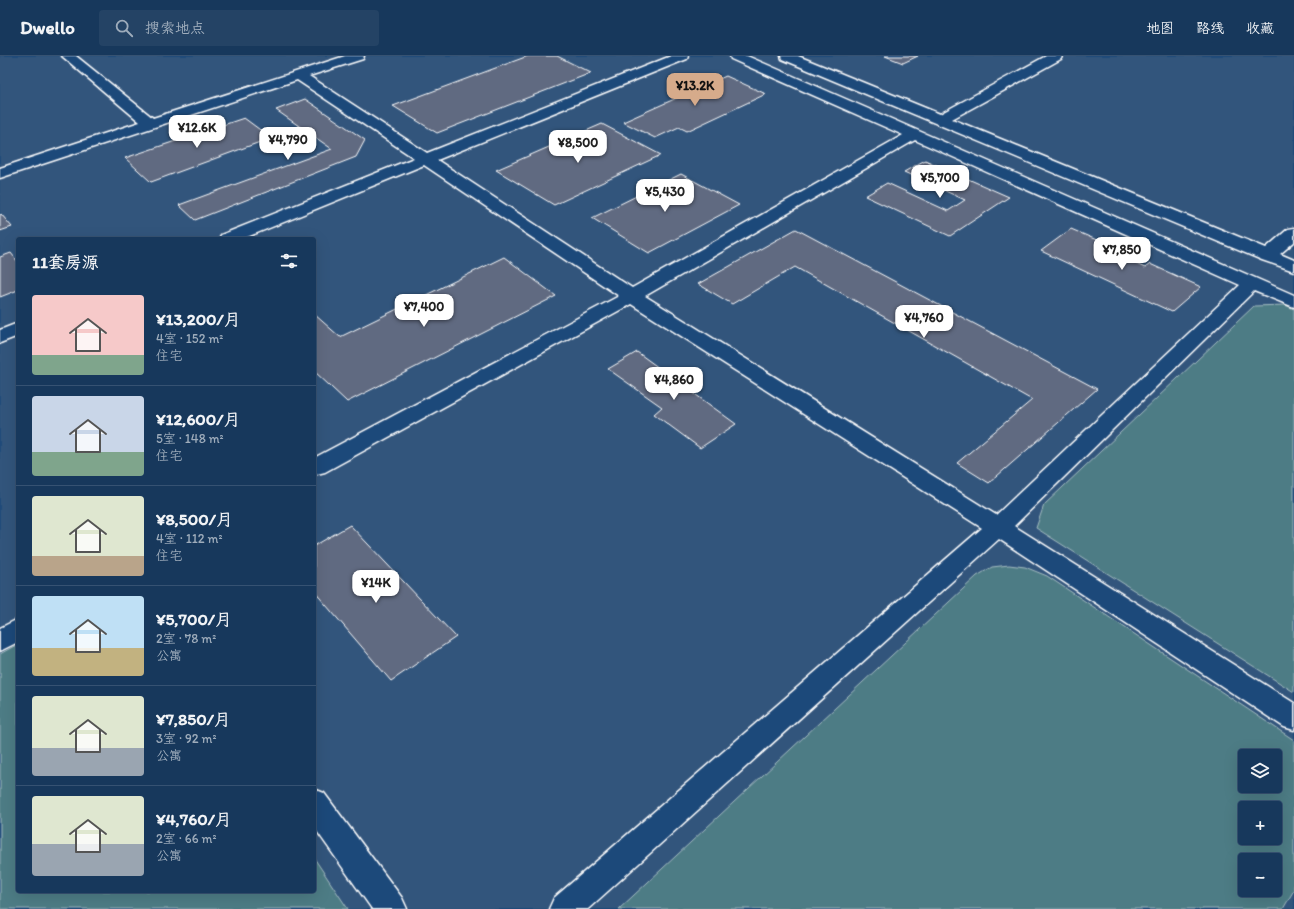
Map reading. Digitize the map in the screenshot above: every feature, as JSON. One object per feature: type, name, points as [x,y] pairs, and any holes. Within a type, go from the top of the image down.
[{"type":"lane","points":[[68,56],[150,124]]},
{"type":"lane","points":[[0,173],[358,56]]},
{"type":"lane","points":[[232,237],[425,161],[682,56]]},
{"type":"lane","points":[[736,56],[1294,302]]},
{"type":"lane","points":[[787,56],[1294,266]]},
{"type":"lane","points":[[940,120],[1056,56]]},
{"type":"lane","points":[[298,75],[425,161],[632,296],[998,527],[1294,718]]},
{"type":"lane","points":[[316,465],[632,296],[914,135]]},
{"type":"lane","points":[[1268,256],[1294,233]]},
{"type":"lane","points":[[565,909],[998,527],[1252,283]]},
{"type":"lane","points":[[0,337],[16,330]]},
{"type":"lane","points":[[0,640],[16,631]]},
{"type":"lane","points":[[316,807],[391,909]]},
{"type":"shaded area","points":[[0,56],[1294,56],[1294,909],[0,909]]},
{"type":"green space","points":[[1285,305],[1294,309],[1294,692],[1036,528],[1044,505],[1254,306]]},
{"type":"green space","points":[[1009,565],[1025,567],[1047,576],[1294,740],[1294,890],[1283,909],[619,909],[977,576],[992,567]]},
{"type":"green space","points":[[16,645],[16,893],[316,893],[316,861],[348,909],[0,909],[0,654]]},
{"type":"building","points":[[528,56],[557,56],[591,73],[437,133],[393,106]]},
{"type":"building","points":[[885,56],[918,56],[903,63]]},
{"type":"building","points":[[726,76],[766,94],[687,131],[679,127],[655,138],[623,122]]},
{"type":"building","points":[[305,99],[365,140],[356,157],[195,220],[179,205],[332,149],[276,110]]},
{"type":"building","points":[[244,118],[271,138],[151,182],[125,158]]},
{"type":"building","points":[[602,124],[661,155],[554,205],[496,170]]},
{"type":"building","points":[[925,160],[1009,197],[950,236],[865,196],[887,183],[948,211],[965,200],[904,172]]},
{"type":"building","points":[[681,174],[739,205],[649,253],[592,218]]},
{"type":"building","points":[[1,214],[12,227],[0,231],[0,215]]},
{"type":"building","points":[[796,229],[1097,389],[989,483],[957,463],[1032,400],[795,267],[732,304],[698,284]]},
{"type":"building","points":[[1071,229],[1113,247],[1108,251],[1145,268],[1150,264],[1201,287],[1172,312],[1041,251]]},
{"type":"building","points":[[11,253],[16,259],[16,291],[0,297],[0,257]]},
{"type":"building","points":[[504,257],[556,296],[347,402],[316,373],[316,316],[340,337]]},
{"type":"building","points":[[637,352],[736,424],[700,448],[654,414],[662,407],[608,369]]},
{"type":"building","points":[[350,525],[456,637],[391,681],[316,593],[316,545]]}]
